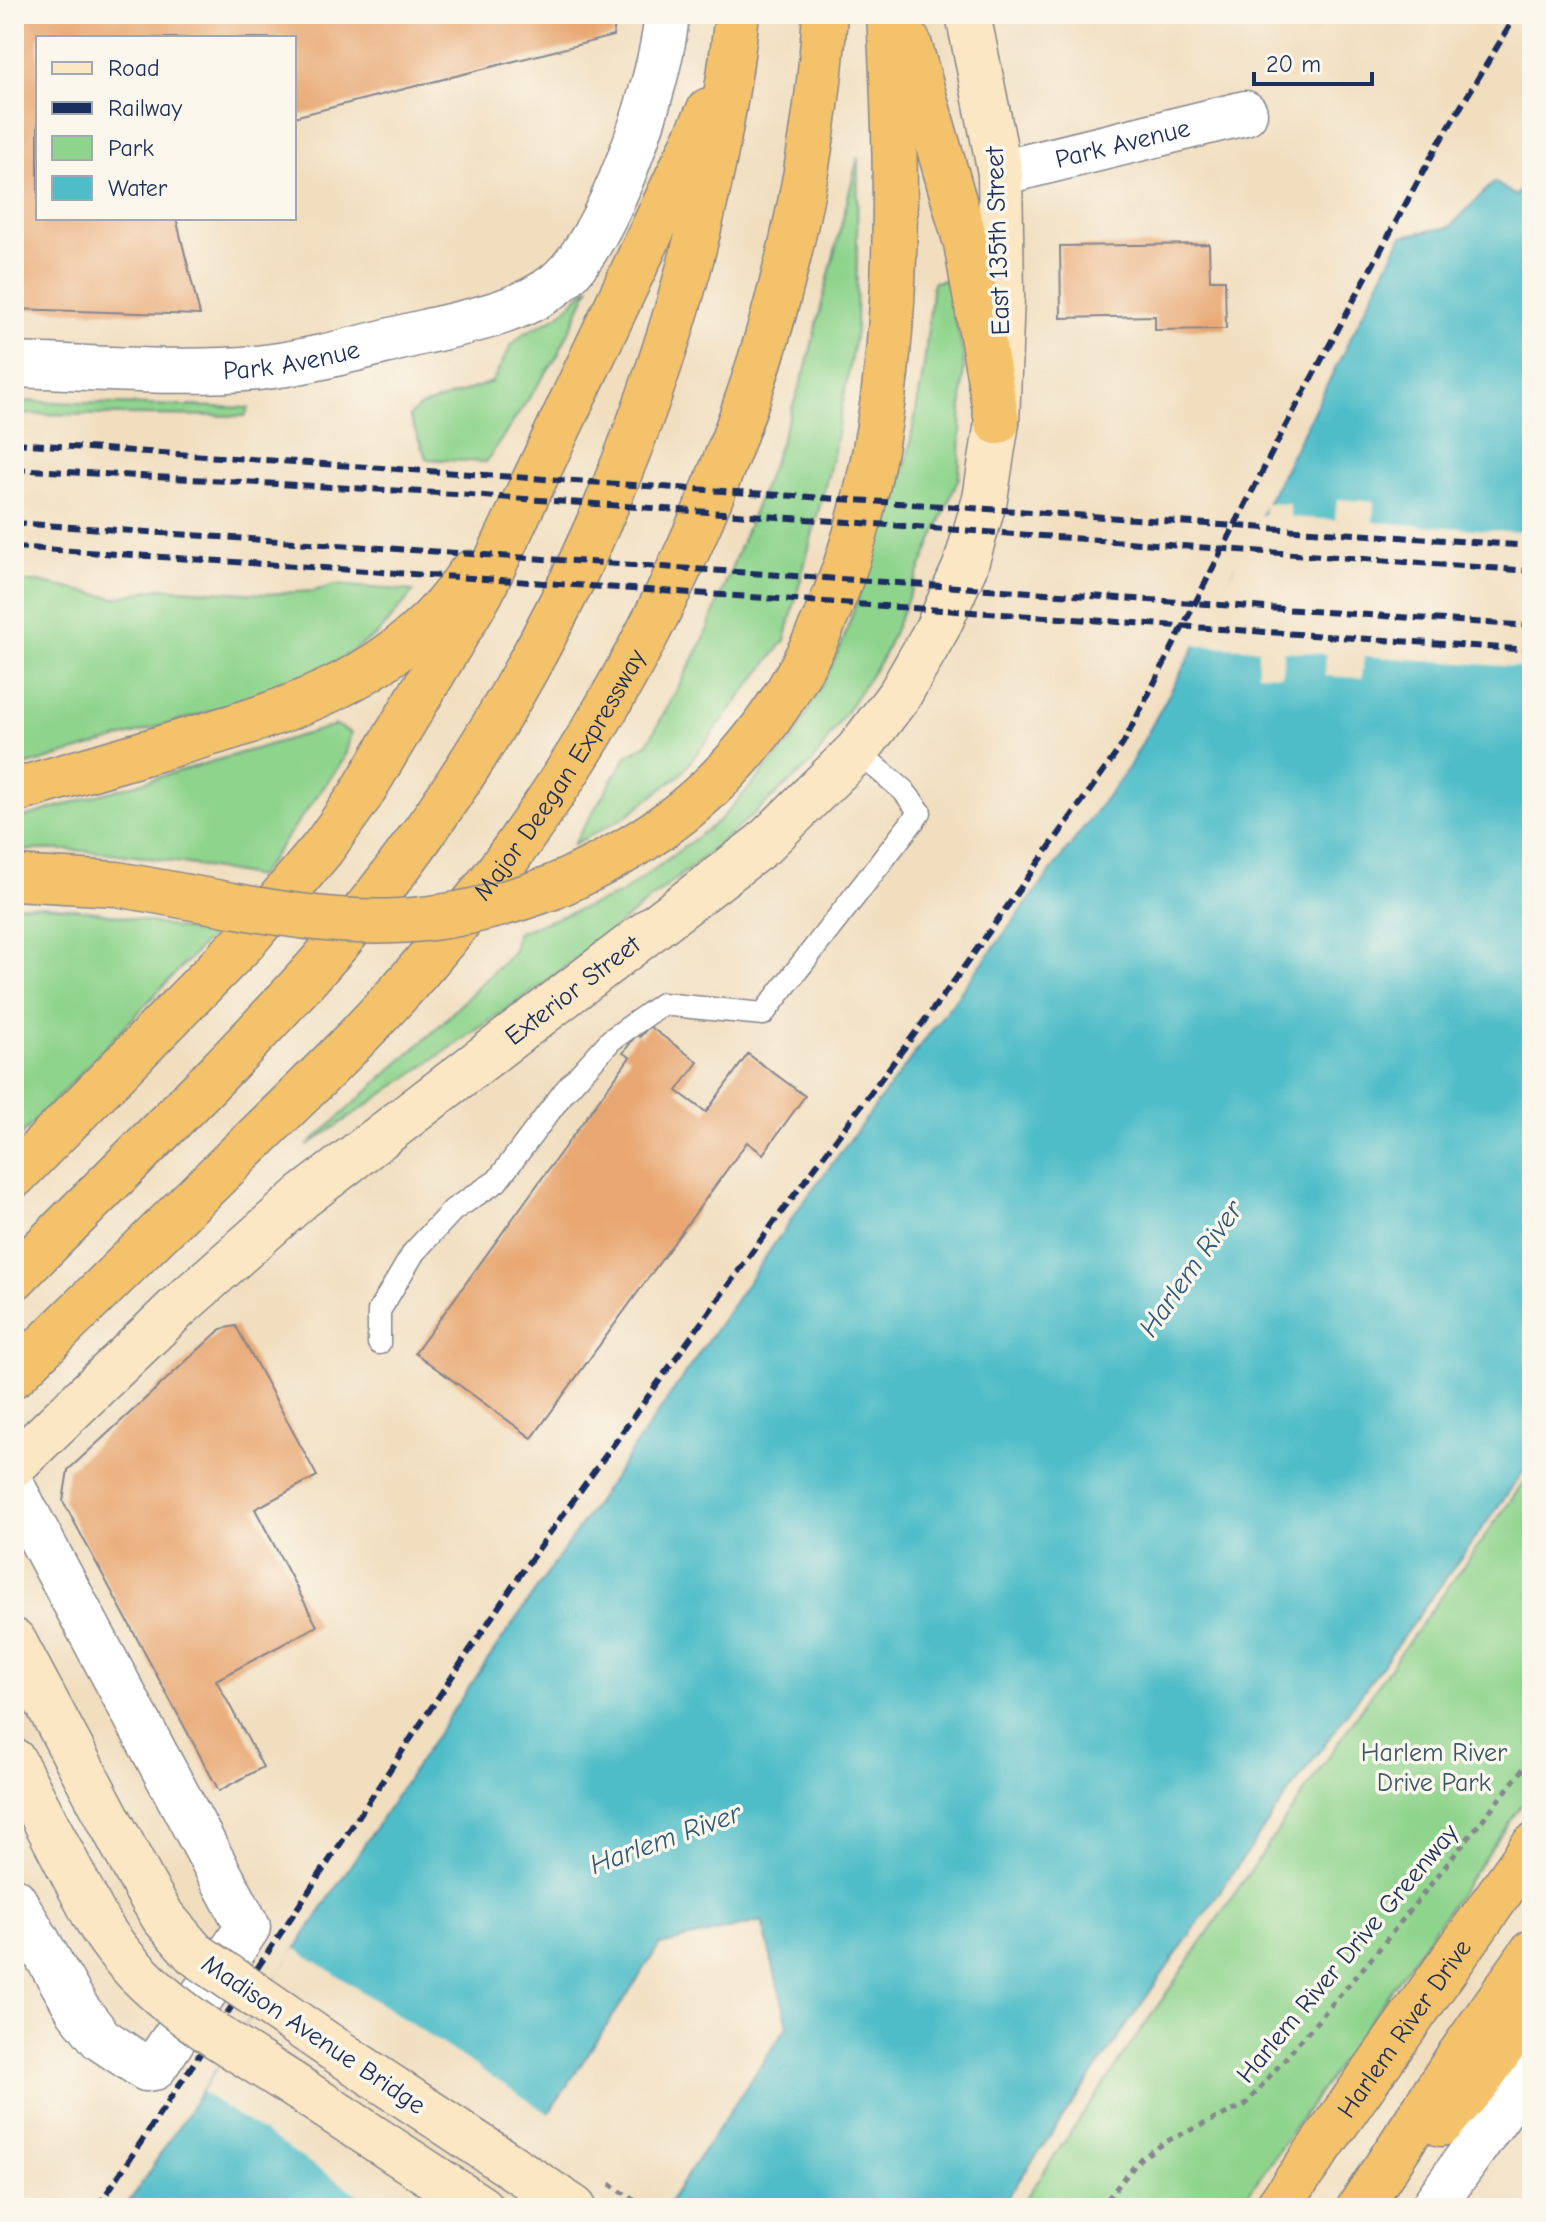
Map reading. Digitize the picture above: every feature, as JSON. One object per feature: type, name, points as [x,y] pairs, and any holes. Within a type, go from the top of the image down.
[{"type":"highway","points":[[14,1278],[318,966],[404,858],[483,741],[594,532],[639,418],[703,214],[732,65],[737,14]]},
{"type":"highway","name":"Major Deegan Expressway","points":[[14,1375],[334,1062],[428,960],[522,839],[602,718],[673,583],[728,455],[752,385],[789,247],[804,174],[825,14]]},
{"type":"highway","points":[[14,878],[132,886],[314,919],[404,923],[484,911],[553,887],[635,845],[701,795],[773,712],[795,678],[829,606],[864,499],[887,366],[897,213],[889,14]]},
{"type":"highway","points":[[900,14],[966,243],[997,422]]},
{"type":"highway","points":[[14,1176],[205,983],[323,848],[392,748],[453,644],[658,212],[732,65]]},
{"type":"highway","points":[[14,791],[269,716],[310,702],[356,677],[404,646],[443,607],[532,482]]},
{"type":"highway","name":"Harlem River Drive","points":[[1277,2208],[1532,1847]]},
{"type":"highway","points":[[1359,2208],[1456,2060],[1532,1952]]},
{"type":"highway","points":[[1370,2208],[1479,2080],[1532,2005]]},
{"type":"main road","name":"East 135th Street","points":[[968,14],[1000,173],[1002,296],[997,422]]},
{"type":"main road","name":"Exterior Street","points":[[14,1465],[260,1232],[753,852],[857,751],[900,694],[952,599],[985,499],[997,422]]},
{"type":"main road","name":"Madison Avenue Bridge","points":[[14,1641],[145,1887],[180,1939],[215,1970],[574,2208]]},
{"type":"main road","name":"Madison Avenue Bridge","points":[[14,1761],[95,1917],[119,1956],[155,1994],[481,2208]]},
{"type":"street","name":"Park Avenue","points":[[14,365],[258,368],[460,324],[531,299],[555,285],[589,243],[620,178],[653,83],[667,14]]},
{"type":"street","name":"Park Avenue","points":[[1000,173],[1245,113]]},
{"type":"street","points":[[14,1489],[248,1927],[154,2068],[146,2069],[101,2039],[78,2010],[14,1900]]},
{"type":"street","points":[[1432,2208],[1532,2067]]},
{"type":"lane","points":[[379,1343],[379,1311],[414,1252],[453,1210],[497,1181],[564,1092],[611,1040],[662,1004],[763,1014],[920,812],[903,790],[857,751]]},
{"type":"path","name":"Harlem River Drive Greenway","points":[[1100,2208],[1141,2158],[1171,2139],[1245,2105],[1371,1959],[1532,1758]]},
{"type":"green space","points":[[858,157],[856,331],[833,455],[785,640],[680,775],[625,817],[573,845],[627,756],[648,743],[702,643],[774,460],[806,368]]},
{"type":"green space","points":[[946,280],[964,357],[959,477],[884,655],[812,763],[709,853],[545,983],[307,1146],[434,1031],[514,951],[516,933],[621,894],[720,820],[795,737],[841,646],[907,460],[923,374],[933,282]]},
{"type":"green space","points":[[590,286],[558,355],[486,462],[427,459],[409,416],[420,407],[492,382],[511,346],[523,334],[558,316]]},
{"type":"green space","points":[[14,401],[249,408],[245,416],[14,414]]},
{"type":"green space","points":[[14,582],[38,582],[115,598],[159,588],[264,594],[314,591],[335,585],[414,591],[378,634],[301,685],[14,769]]},
{"type":"green space","points":[[336,725],[351,733],[344,759],[258,877],[106,853],[14,851],[14,820]]},
{"type":"green space","points":[[14,905],[89,911],[211,936],[14,1143]]},
{"type":"green space","name":"Harlem River Drive Park","points":[[1532,1471],[1532,1790],[1238,2208],[1019,2208],[1386,1673]]},
{"type":"water","name":"Harlem River","points":[[1532,171],[1532,1460],[1275,1812],[1000,2208],[665,2208],[788,2025],[762,1921],[660,1945],[486,2208],[125,2208],[441,1728],[799,1208],[1129,767],[1196,645],[1402,236],[1450,227],[1494,182],[1516,196]]},
{"type":"pier","points":[[1337,499],[1374,502],[1373,522],[1532,533],[1532,668],[1364,656],[1362,678],[1325,676],[1326,654],[1284,651],[1282,675],[1258,674],[1258,649],[1192,645],[1235,566],[1231,565],[1255,515],[1264,515],[1265,503],[1290,504],[1290,517],[1335,520]]},
{"type":"pier","points":[[295,1948],[552,2116],[491,2208],[379,2208],[202,2092]]},
{"type":"building","points":[[14,14],[617,14],[613,36],[296,116],[296,36],[36,36],[36,220],[176,220],[200,315],[14,309]]},
{"type":"building","points":[[1209,244],[1210,280],[1225,280],[1226,329],[1155,330],[1155,316],[1061,318],[1060,246]]},
{"type":"building","points":[[649,1026],[698,1062],[677,1091],[706,1112],[748,1054],[805,1096],[763,1154],[747,1142],[532,1438],[415,1353],[630,1057],[623,1053],[637,1034],[640,1037]]},
{"type":"building","points":[[236,1326],[317,1476],[255,1509],[317,1626],[216,1680],[263,1767],[219,1791],[63,1501],[68,1470],[221,1329]]},
{"type":"railway","points":[[97,2208],[526,1566],[763,1237],[954,981],[1123,744],[1283,431],[1437,146],[1517,14]]},
{"type":"railway","points":[[14,443],[1532,546]]},
{"type":"railway","points":[[14,469],[456,494],[1532,571]]},
{"type":"railway","points":[[14,523],[1532,626]]},
{"type":"railway","points":[[14,547],[1532,650]]}]
